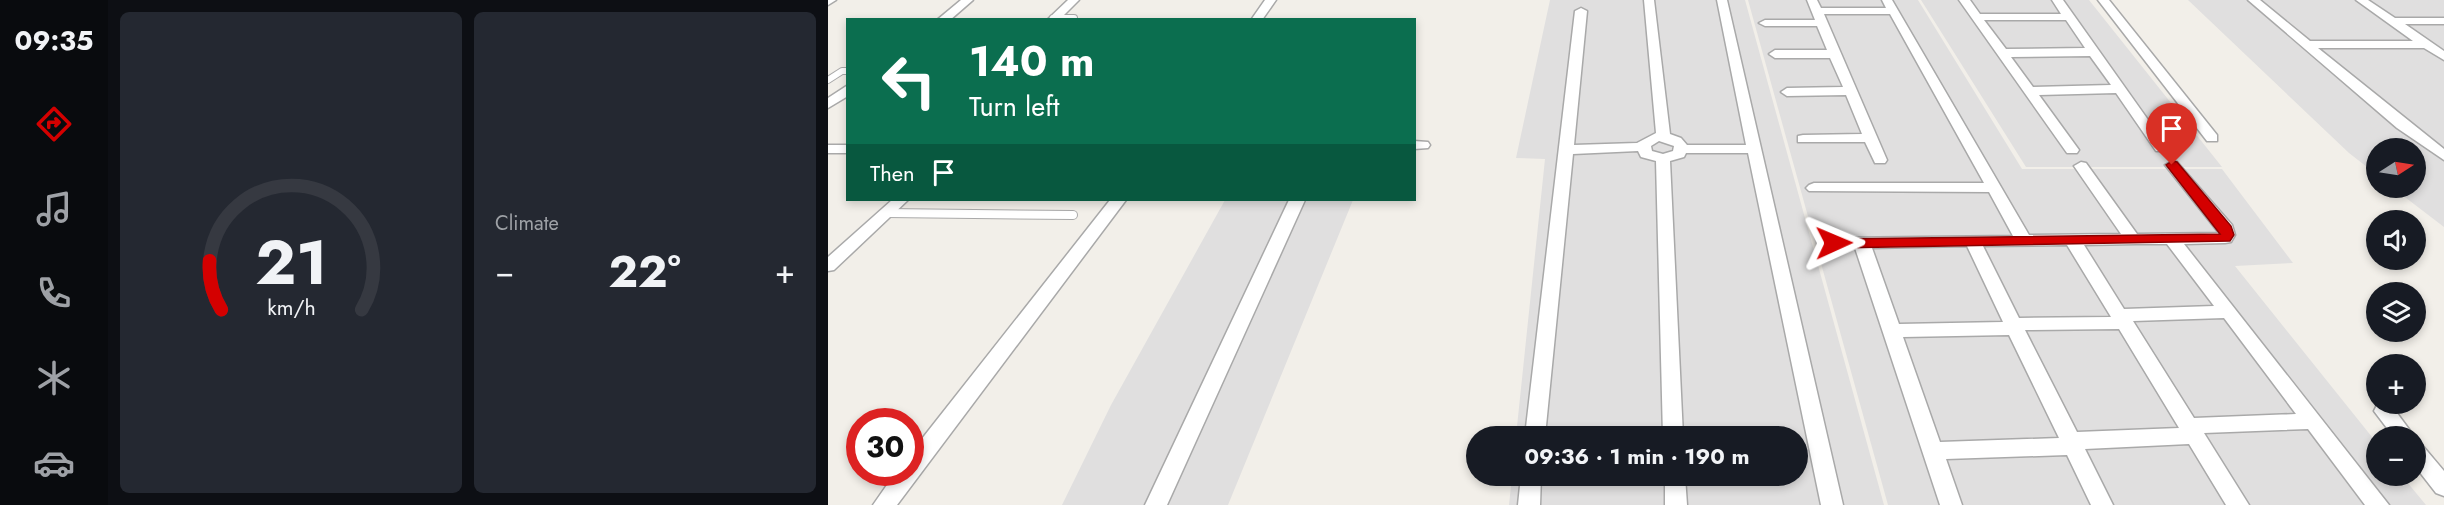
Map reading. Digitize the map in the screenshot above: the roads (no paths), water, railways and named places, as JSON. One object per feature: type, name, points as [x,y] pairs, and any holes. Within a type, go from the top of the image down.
[{"type":"street","points":[[945,18],[968,0]]},
{"type":"street","points":[[1054,18],[1074,0]]},
{"type":"street","points":[[1258,18],[1271,0]]},
{"type":"street","points":[[1649,0],[1664,137]]},
{"type":"street","points":[[1722,0],[1832,505]]},
{"type":"street","points":[[1964,0],[2072,150]]},
{"type":"street","points":[[2057,0],[2161,148]]},
{"type":"street","points":[[2103,0],[2212,138]]},
{"type":"street","points":[[2253,0],[2402,125],[2444,156]]},
{"type":"street","points":[[2361,0],[2444,56]]},
{"type":"street","points":[[1766,23],[1817,11],[1890,5],[2025,242]]},
{"type":"street","points":[[1536,426],[1581,11]]},
{"type":"street","points":[[1817,11],[1880,160]]},
{"type":"street","points":[[1976,17],[2070,17]]},
{"type":"street","points":[[2391,21],[2444,21]]},
{"type":"street","points":[[2308,45],[2425,44]]},
{"type":"street","points":[[2002,53],[2095,52]]},
{"type":"street","points":[[1775,54],[1836,54]]},
{"type":"street","points":[[2029,91],[2120,89]]},
{"type":"street","points":[[828,104],[846,90]]},
{"type":"street","points":[[1787,93],[1851,92]]},
{"type":"street","points":[[1567,150],[1642,147],[1647,141],[1664,137],[1675,140],[1681,149]]},
{"type":"street","points":[[1803,139],[1870,138]]},
{"type":"street","points":[[1642,147],[1646,154],[1663,159],[1675,156],[1681,149],[1754,149]]},
{"type":"street","points":[[828,149],[846,149]]},
{"type":"street","points":[[1663,159],[1673,426]]},
{"type":"street","points":[[1834,243],[2225,238],[2226,229],[2172,165]]},
{"type":"street","points":[[2081,166],[2133,240]]},
{"type":"street","points":[[1814,188],[1993,187]]},
{"type":"street","points":[[828,266],[899,201]]},
{"type":"street","points":[[924,453],[1117,201]]},
{"type":"street","points":[[1156,505],[1297,201]]},
{"type":"street","points":[[2172,239],[2378,505]]},
{"type":"street","points":[[2073,241],[2238,505]]},
{"type":"street","points":[[1973,242],[2102,505]]},
{"type":"street","points":[[1862,243],[1951,505]]},
{"type":"street","points":[[1892,331],[2015,326],[2228,312]]},
{"type":"street","points":[[2386,414],[2396,426]]},
{"type":"street","points":[[1933,452],[2072,443],[2192,430],[2313,421]]},
{"type":"street","points":[[2426,465],[2444,487]]},
{"type":"street","points":[[884,505],[899,486]]},
{"type":"street","points":[[1529,505],[1531,486]]},
{"type":"street","points":[[1675,486],[1676,505]]},
{"type":"lane","points":[[828,80],[846,71]]},
{"type":"lane","points":[[886,213],[1073,215]]}]
